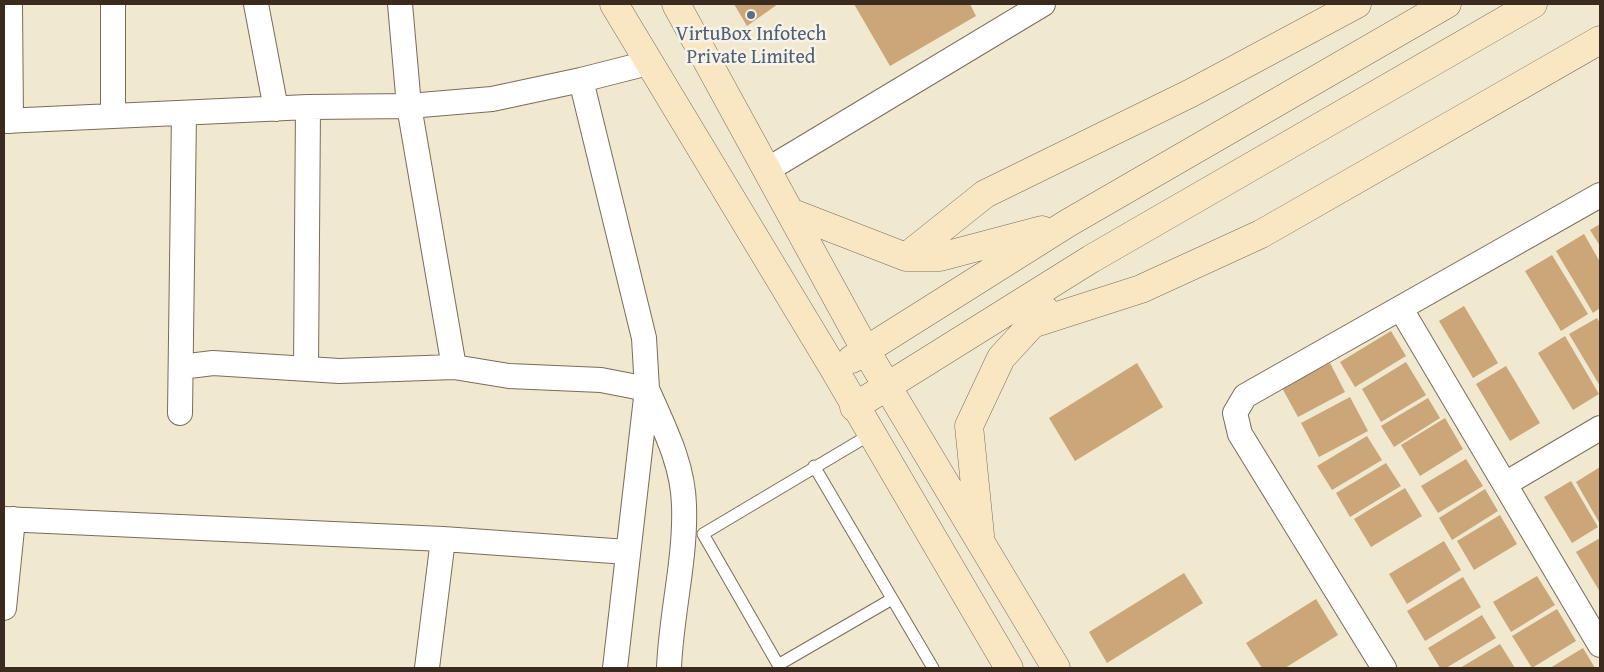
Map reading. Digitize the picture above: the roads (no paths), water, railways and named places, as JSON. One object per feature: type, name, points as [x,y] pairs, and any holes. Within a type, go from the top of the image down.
[{"type":"street","points":[[10,4],[7,121],[308,107],[409,106],[492,98],[581,80],[648,62]]},
{"type":"street","points":[[113,4],[113,116]]},
{"type":"street","points":[[256,4],[276,109]]},
{"type":"street","points":[[400,4],[409,106],[454,367]]},
{"type":"street","points":[[614,4],[834,370],[1009,668]]},
{"type":"street","points":[[676,4],[866,350],[1056,668]]},
{"type":"street","points":[[767,170],[1043,4]]},
{"type":"street","points":[[906,257],[984,194],[1191,93],[1357,4]]},
{"type":"street","points":[[834,370],[1068,223],[1447,4]]},
{"type":"street","points":[[854,407],[1091,259],[1533,4]]},
{"type":"street","points":[[1032,324],[1141,290],[1261,234],[1600,40]]},
{"type":"street","points":[[581,80],[644,338],[647,389],[615,668]]},
{"type":"street","points":[[306,369],[308,107]]},
{"type":"street","points":[[180,413],[184,113]]},
{"type":"street","points":[[1384,668],[1240,434],[1234,413],[1245,396],[1600,195]]},
{"type":"street","points":[[790,212],[906,257],[940,257],[1068,223]]},
{"type":"street","points":[[980,542],[969,426],[1001,358],[1091,259]]},
{"type":"street","points":[[1401,309],[1599,641]]},
{"type":"street","points":[[181,367],[213,363],[339,371],[454,367],[509,376],[601,380],[647,389]]},
{"type":"street","points":[[647,389],[675,452],[684,504],[669,668]]},
{"type":"street","points":[[1505,484],[1600,428]]},
{"type":"street","points":[[4,608],[8,520],[443,539],[627,552]]},
{"type":"street","points":[[427,668],[443,539]]},
{"type":"lane","points":[[871,434],[814,466],[703,534],[779,667],[892,599]]},
{"type":"lane","points":[[814,466],[933,668]]},
{"type":"place","name":"VirtuBox Infotech Private Limited","points":[[751,15]]}]
